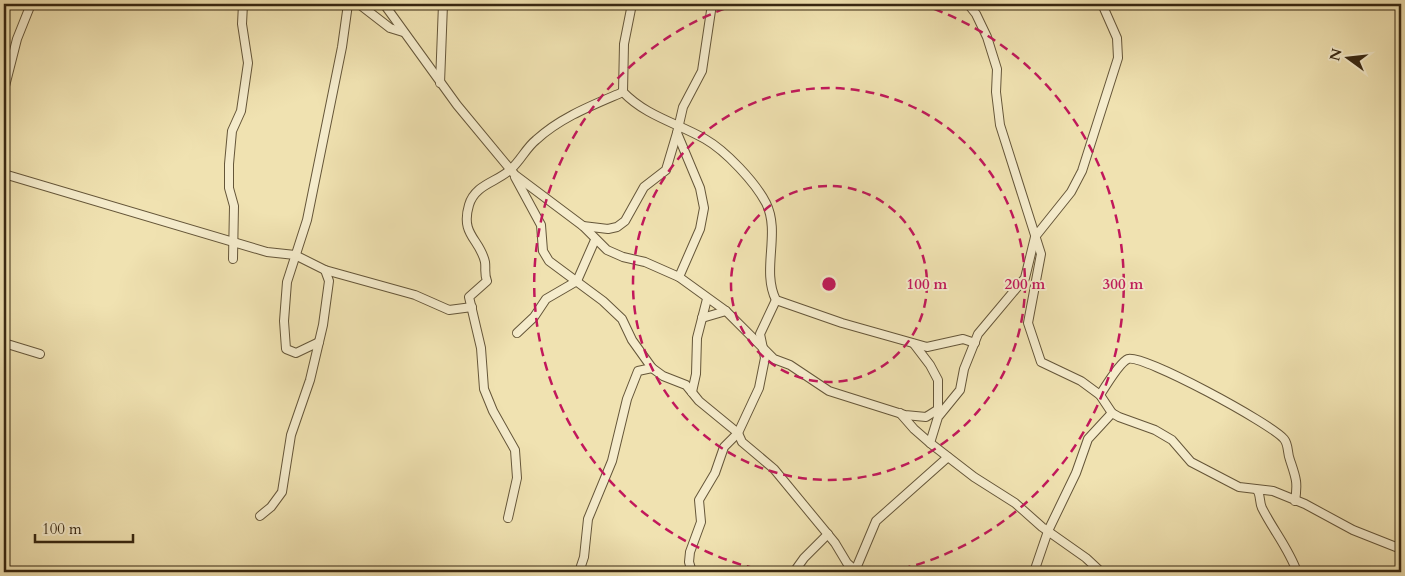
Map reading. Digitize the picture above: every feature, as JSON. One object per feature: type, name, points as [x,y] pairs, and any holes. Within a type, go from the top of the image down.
[{"type":"street","points":[[4,90],[17,39],[31,4]]},
{"type":"street","points":[[233,259],[234,206],[229,188],[229,164],[232,131],[241,111],[248,63],[242,24],[243,4]]},
{"type":"street","points":[[319,342],[296,353],[288,351],[285,347],[286,285],[307,220],[342,48],[348,4]]},
{"type":"street","points":[[359,4],[390,28],[403,32]]},
{"type":"street","points":[[384,4],[480,136],[513,172],[583,226],[595,240],[616,255],[645,262],[679,277],[726,311],[774,359],[790,366],[829,390],[900,413],[926,417],[938,414],[959,393],[964,369],[982,328],[1025,278],[1035,237],[1045,227],[1077,182],[1112,82],[1118,51],[1114,28],[1102,4]]},
{"type":"street","points":[[440,83],[443,4]]},
{"type":"street","points":[[623,92],[624,44],[632,4]]},
{"type":"street","points":[[583,226],[608,229],[617,227],[625,221],[644,187],[666,170],[679,130],[683,107],[702,71],[712,4]]},
{"type":"street","points":[[968,4],[976,14],[987,37],[997,69],[996,92],[1000,125],[1041,254],[1028,323],[1038,357],[1046,366],[1081,381],[1100,395],[1112,412],[1172,440],[1191,462],[1239,487],[1273,491],[1339,520],[1354,530],[1401,549]]},
{"type":"street","points":[[623,92],[644,110],[679,130],[717,147],[756,187],[770,211],[772,242],[770,288],[776,300],[927,347],[963,339],[975,343]]},
{"type":"street","points":[[508,518],[517,478],[515,450],[493,411],[484,389],[481,348],[469,297],[486,281],[484,273],[485,262],[466,227],[469,204],[478,191],[513,172],[534,141],[547,130],[573,114],[623,92]]},
{"type":"street","points":[[679,130],[700,188],[704,208],[700,230],[679,277]]},
{"type":"street","points":[[513,172],[541,225],[543,251],[546,258],[603,301],[622,319],[632,340],[652,368],[663,376],[686,385],[699,400],[738,433],[742,442],[774,469],[828,534],[854,572],[876,521],[948,457]]},
{"type":"street","points":[[4,174],[267,252],[295,255],[325,270],[415,295],[449,310],[472,307]]},
{"type":"street","points":[[517,333],[534,317],[546,299],[577,281],[595,240]]},
{"type":"street","points":[[260,516],[271,507],[282,492],[291,435],[308,388],[319,342],[329,287],[328,276],[325,270]]},
{"type":"street","points":[[692,392],[696,374],[697,338],[707,299]]},
{"type":"street","points":[[692,572],[689,562],[690,552],[701,522],[699,500],[714,473],[724,446],[738,433],[756,395],[764,369],[765,358],[760,334],[776,300]]},
{"type":"street","points":[[702,318],[726,311]]},
{"type":"street","points":[[4,343],[40,354]]},
{"type":"street","points":[[914,344],[930,365],[938,380],[938,414],[930,443]]},
{"type":"street","points":[[1100,395],[1125,361],[1133,358],[1148,362],[1214,395],[1286,440],[1289,458],[1297,476],[1295,501]]},
{"type":"street","points":[[579,572],[584,557],[588,519],[612,461],[627,399],[638,371],[652,368]]},
{"type":"street","points":[[1034,572],[1048,532],[1076,473],[1088,439],[1112,412]]},
{"type":"street","points":[[900,413],[930,443],[974,477],[1015,503],[1048,532],[1086,558],[1102,572]]},
{"type":"street","points":[[1257,490],[1261,507],[1282,546],[1293,559],[1297,572]]},
{"type":"street","points":[[794,572],[804,558],[828,534]]}]
